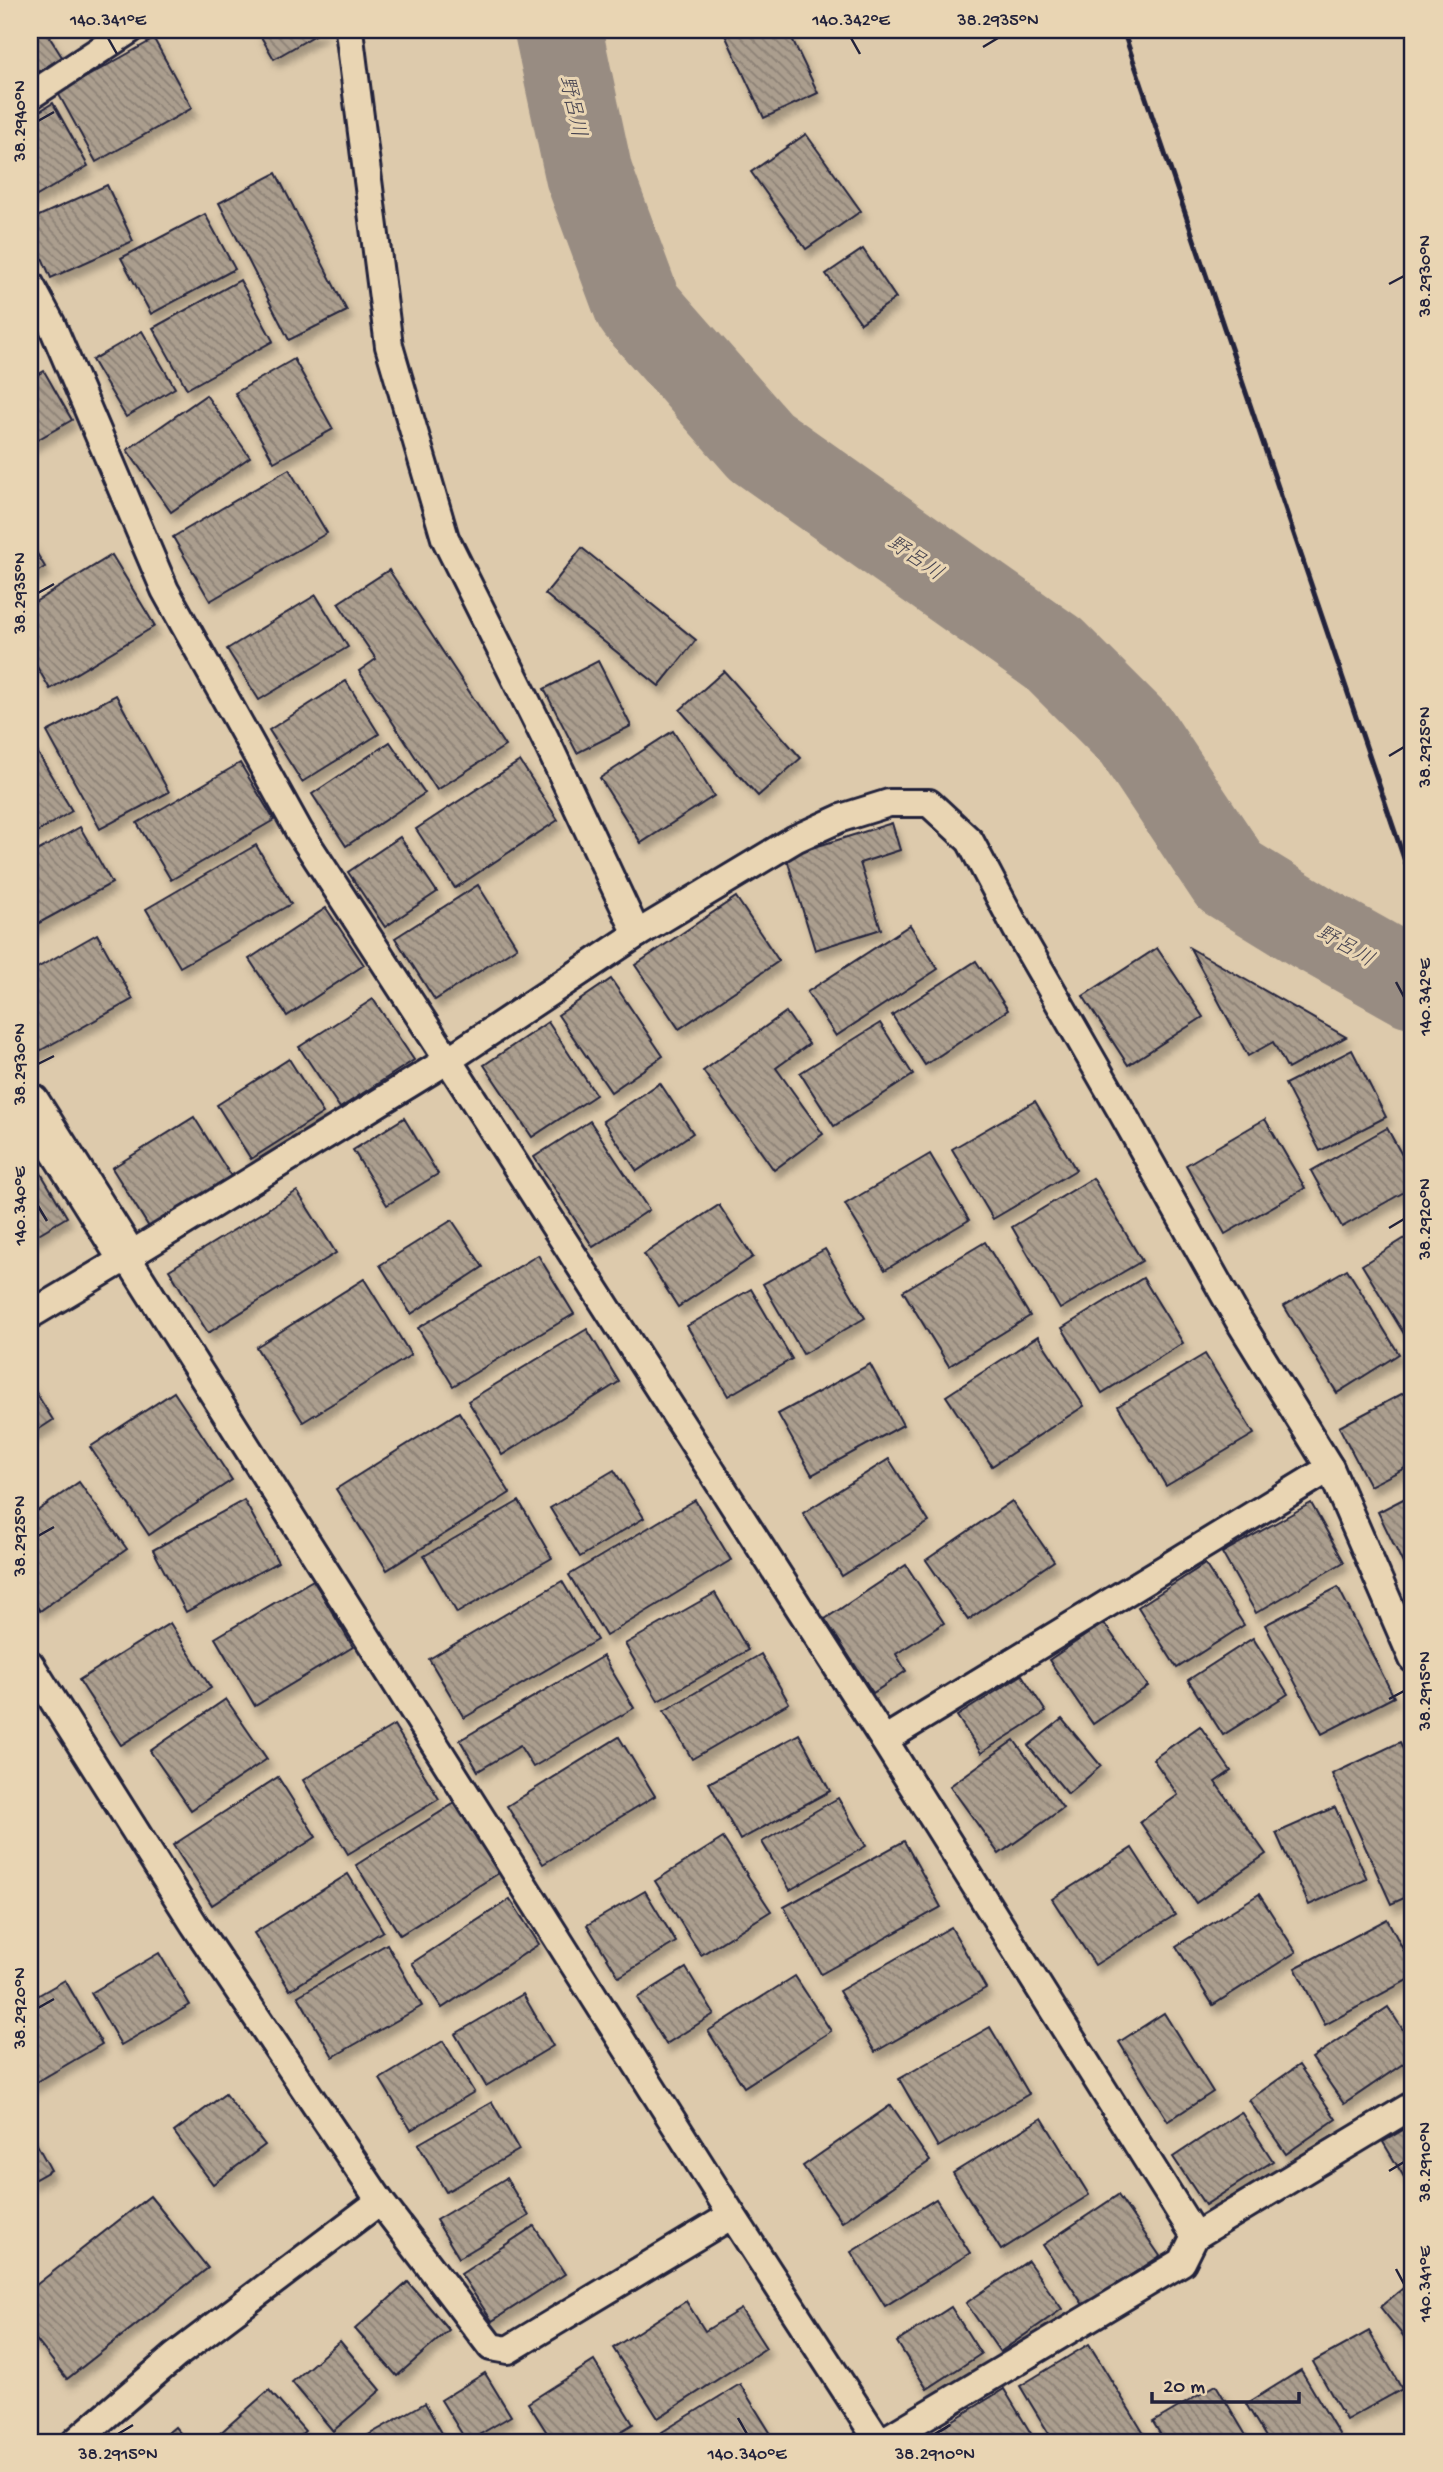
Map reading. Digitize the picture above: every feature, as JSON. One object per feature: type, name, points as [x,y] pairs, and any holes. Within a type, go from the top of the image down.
[{"type":"street","points":[[30,1103],[128,1257]]},
{"type":"lane","points":[[30,96],[130,30]]},
{"type":"lane","points":[[349,30],[389,346],[445,538],[637,934]]},
{"type":"lane","points":[[30,284],[51,323],[165,590],[299,831],[884,1740],[1195,2236]]},
{"type":"lane","points":[[30,1315],[448,1060],[637,934],[795,839],[829,823],[889,803],[929,803],[970,841],[1016,929],[1237,1319],[1330,1468],[1413,1659]]},
{"type":"lane","points":[[128,1257],[732,2215],[881,2442],[1182,2262],[1195,2236],[1413,2105]]},
{"type":"lane","points":[[884,1740],[1330,1468]]},
{"type":"lane","points":[[30,1664],[194,1924],[380,2201],[491,2347],[508,2350],[732,2215]]},
{"type":"lane","points":[[75,2442],[175,2356],[380,2201]]},
{"type":"building","points":[[30,30],[45,30],[62,57],[30,77]]},
{"type":"building","points":[[257,30],[324,30],[274,59]]},
{"type":"building","points":[[736,30],[788,30],[818,93],[764,118],[725,35]]},
{"type":"building","points":[[154,39],[192,108],[96,162],[58,93]]},
{"type":"building","points":[[53,103],[88,166],[30,200],[30,117]]},
{"type":"building","points":[[806,134],[861,211],[806,249],[751,172]]},
{"type":"building","points":[[276,173],[347,311],[289,340],[219,203]]},
{"type":"building","points":[[107,185],[133,241],[51,278],[30,231],[30,220]]},
{"type":"building","points":[[205,214],[235,269],[151,314],[121,258]]},
{"type":"building","points":[[863,249],[896,298],[861,323],[826,274]]},
{"type":"building","points":[[240,280],[273,341],[187,389],[153,328]]},
{"type":"building","points":[[142,331],[175,388],[126,417],[92,360]]},
{"type":"building","points":[[294,359],[333,429],[274,462],[235,393]]},
{"type":"building","points":[[44,371],[72,420],[30,444],[30,379]]},
{"type":"building","points":[[206,395],[250,457],[171,512],[127,450]]},
{"type":"building","points":[[289,469],[327,533],[210,601],[173,537]]},
{"type":"building","points":[[30,542],[45,567],[30,576]]},
{"type":"building","points":[[582,548],[696,640],[659,686],[545,594]]},
{"type":"building","points":[[112,555],[155,626],[50,689],[30,655],[30,605]]},
{"type":"building","points":[[389,570],[505,746],[437,790],[359,671],[376,659],[338,603]]},
{"type":"building","points":[[316,595],[348,647],[259,700],[227,649]]},
{"type":"building","points":[[598,661],[631,726],[577,753],[544,689]]},
{"type":"building","points":[[724,671],[801,758],[758,796],[680,710]]},
{"type":"building","points":[[346,681],[379,734],[302,782],[269,730]]},
{"type":"building","points":[[116,695],[169,792],[100,829],[47,732]]},
{"type":"building","points":[[673,731],[714,796],[641,843],[600,778]]},
{"type":"building","points":[[390,742],[425,793],[346,846],[312,794]]},
{"type":"building","points":[[35,748],[72,811],[30,836],[30,751]]},
{"type":"building","points":[[520,761],[558,820],[455,888],[416,829]]},
{"type":"building","points":[[240,763],[274,820],[171,880],[137,823]]},
{"type":"building","points":[[892,823],[900,850],[860,863],[881,929],[815,950],[786,856]]},
{"type":"building","points":[[80,827],[112,883],[30,928],[30,855]]},
{"type":"building","points":[[400,837],[437,892],[385,927],[348,872]]},
{"type":"building","points":[[256,845],[291,904],[180,967],[146,909]]},
{"type":"building","points":[[478,885],[517,947],[435,1000],[395,938]]},
{"type":"building","points":[[736,897],[779,961],[679,1029],[635,965]]},
{"type":"building","points":[[326,908],[364,965],[287,1016],[249,959]]},
{"type":"building","points":[[910,925],[938,969],[836,1036],[807,992]]},
{"type":"building","points":[[97,934],[133,999],[34,1054],[30,1047],[30,972]]},
{"type":"building","points":[[1157,948],[1203,1017],[1128,1065],[1083,996]]},
{"type":"building","points":[[1190,948],[1346,1037],[1288,1069],[1273,1042],[1248,1056]]},
{"type":"building","points":[[976,961],[1008,1010],[925,1065],[892,1015]]},
{"type":"building","points":[[611,979],[663,1056],[611,1092],[558,1015]]},
{"type":"building","points":[[373,999],[414,1060],[340,1108],[299,1047]]},
{"type":"building","points":[[786,1012],[809,1044],[776,1068],[823,1134],[774,1170],[703,1071]]},
{"type":"building","points":[[548,1022],[596,1095],[532,1137],[484,1065]]},
{"type":"building","points":[[880,1023],[913,1075],[834,1126],[800,1073]]},
{"type":"building","points":[[1352,1050],[1386,1117],[1320,1151],[1285,1084]]},
{"type":"building","points":[[289,1059],[323,1113],[251,1159],[217,1105]]},
{"type":"building","points":[[660,1083],[693,1133],[637,1171],[603,1121]]},
{"type":"building","points":[[1035,1101],[1076,1170],[993,1219],[952,1149]]},
{"type":"building","points":[[194,1117],[231,1176],[149,1227],[112,1168]]},
{"type":"building","points":[[404,1118],[438,1174],[387,1205],[353,1150]]},
{"type":"building","points":[[1265,1119],[1305,1188],[1225,1234],[1186,1165]]},
{"type":"building","points":[[590,1121],[649,1210],[593,1247],[534,1157]]},
{"type":"building","points":[[1387,1128],[1413,1175],[1413,1187],[1342,1227],[1311,1171]]},
{"type":"building","points":[[930,1154],[969,1220],[885,1270],[845,1204]]},
{"type":"building","points":[[30,1155],[67,1217],[30,1239]]},
{"type":"building","points":[[1093,1178],[1142,1261],[1060,1309],[1012,1227]]},
{"type":"building","points":[[297,1191],[336,1253],[208,1333],[169,1270]]},
{"type":"building","points":[[719,1205],[753,1257],[678,1307],[644,1254]]},
{"type":"building","points":[[452,1220],[483,1267],[411,1314],[380,1265]]},
{"type":"building","points":[[1413,1233],[1413,1332],[1406,1337],[1362,1265]]},
{"type":"building","points":[[985,1242],[1030,1316],[949,1366],[903,1291]]},
{"type":"building","points":[[825,1249],[865,1318],[803,1354],[763,1284]]},
{"type":"building","points":[[538,1255],[574,1314],[453,1386],[418,1328]]},
{"type":"building","points":[[1347,1269],[1399,1354],[1337,1393],[1284,1306]]},
{"type":"building","points":[[1143,1278],[1183,1343],[1102,1393],[1062,1328]]},
{"type":"building","points":[[364,1279],[411,1355],[303,1422],[256,1347]]},
{"type":"building","points":[[751,1289],[792,1359],[728,1396],[687,1326]]},
{"type":"building","points":[[587,1329],[619,1382],[502,1455],[468,1401]]},
{"type":"building","points":[[1038,1336],[1084,1406],[992,1466],[946,1396]]},
{"type":"building","points":[[1205,1354],[1254,1434],[1166,1486],[1118,1406]]},
{"type":"building","points":[[870,1364],[903,1425],[812,1475],[778,1414]]},
{"type":"building","points":[[30,1383],[53,1420],[30,1435]]},
{"type":"building","points":[[1413,1388],[1413,1464],[1370,1486],[1339,1427]]},
{"type":"building","points":[[174,1392],[232,1480],[149,1535],[90,1447]]},
{"type":"building","points":[[459,1412],[510,1493],[387,1570],[336,1489]]},
{"type":"building","points":[[889,1459],[929,1522],[842,1576],[803,1513]]},
{"type":"building","points":[[614,1470],[644,1518],[580,1557],[550,1508]]},
{"type":"building","points":[[79,1482],[127,1549],[40,1611],[30,1596],[30,1516]]},
{"type":"building","points":[[1413,1494],[1413,1574],[1409,1576],[1378,1512]]},
{"type":"building","points":[[244,1500],[278,1562],[186,1612],[153,1550]]},
{"type":"building","points":[[695,1500],[731,1560],[606,1636],[569,1575]]},
{"type":"building","points":[[519,1501],[552,1558],[457,1613],[424,1556]]},
{"type":"building","points":[[1012,1501],[1054,1561],[968,1620],[926,1560]]},
{"type":"building","points":[[1311,1503],[1344,1562],[1256,1613],[1222,1553]]},
{"type":"building","points":[[1205,1564],[1244,1625],[1177,1668],[1138,1607]]},
{"type":"building","points":[[906,1565],[944,1623],[896,1654],[906,1671],[873,1693],[825,1619]]},
{"type":"building","points":[[313,1580],[353,1647],[255,1706],[215,1638]]},
{"type":"building","points":[[562,1581],[597,1640],[464,1718],[429,1659]]},
{"type":"building","points":[[1338,1587],[1394,1697],[1322,1734],[1265,1625]]},
{"type":"building","points":[[715,1593],[748,1650],[658,1701],[625,1644]]},
{"type":"building","points":[[170,1623],[211,1688],[121,1745],[79,1680]]},
{"type":"building","points":[[1104,1623],[1148,1686],[1093,1724],[1049,1660]]},
{"type":"building","points":[[1253,1638],[1288,1694],[1223,1735],[1188,1680]]},
{"type":"building","points":[[761,1654],[789,1703],[692,1759],[664,1711]]},
{"type":"building","points":[[603,1656],[634,1708],[533,1767],[520,1746],[478,1771],[460,1740]]},
{"type":"building","points":[[1022,1675],[1046,1712],[981,1753],[957,1716]]},
{"type":"building","points":[[226,1699],[267,1759],[191,1810],[150,1751]]},
{"type":"building","points":[[1062,1719],[1101,1766],[1068,1794],[1028,1746]]},
{"type":"building","points":[[394,1725],[439,1799],[348,1854],[303,1780]]},
{"type":"building","points":[[1200,1726],[1231,1771],[1215,1782],[1266,1854],[1196,1903],[1140,1822],[1178,1795],[1153,1759]]},
{"type":"building","points":[[799,1734],[830,1791],[740,1840],[709,1783]]},
{"type":"building","points":[[619,1737],[655,1796],[543,1864],[507,1806]]},
{"type":"building","points":[[1014,1740],[1063,1808],[999,1854],[950,1786]]},
{"type":"building","points":[[1400,1742],[1413,1771],[1413,1894],[1391,1904],[1332,1774]]},
{"type":"building","points":[[278,1777],[316,1837],[212,1905],[173,1845]]},
{"type":"building","points":[[838,1798],[866,1846],[790,1890],[762,1842]]},
{"type":"building","points":[[455,1803],[499,1873],[400,1935],[356,1865]]},
{"type":"building","points":[[1335,1807],[1367,1879],[1309,1905],[1276,1833]]},
{"type":"building","points":[[723,1838],[771,1911],[701,1955],[655,1881]]},
{"type":"building","points":[[904,1841],[941,1907],[821,1974],[784,1907]]},
{"type":"building","points":[[1132,1848],[1175,1915],[1095,1965],[1052,1899]]},
{"type":"building","points":[[348,1874],[383,1931],[290,1990],[254,1933]]},
{"type":"building","points":[[645,1891],[676,1942],[619,1977],[587,1925]]},
{"type":"building","points":[[1259,1894],[1296,1952],[1213,2005],[1176,1946]]},
{"type":"building","points":[[510,1899],[539,1944],[442,2008],[412,1963]]},
{"type":"building","points":[[1387,1919],[1413,1968],[1413,1977],[1325,2025],[1295,1968]]},
{"type":"building","points":[[951,1927],[986,1988],[875,2052],[839,1991]]},
{"type":"building","points":[[387,1944],[422,2006],[333,2057],[298,1996]]},
{"type":"building","points":[[159,1953],[190,2005],[121,2045],[91,1993]]},
{"type":"building","points":[[686,1968],[714,2014],[666,2044],[637,1998]]},
{"type":"building","points":[[795,1976],[831,2031],[744,2087],[708,2031]]},
{"type":"building","points":[[65,1980],[102,2044],[30,2086],[30,2000]]},
{"type":"building","points":[[523,1994],[553,2046],[486,2086],[455,2034]]},
{"type":"building","points":[[1388,2007],[1413,2045],[1413,2057],[1344,2104],[1312,2058]]},
{"type":"building","points":[[1164,2013],[1213,2092],[1168,2121],[1119,2042]]},
{"type":"building","points":[[990,2027],[1029,2094],[938,2147],[899,2079]]},
{"type":"building","points":[[443,2041],[474,2092],[411,2130],[380,2079]]},
{"type":"building","points":[[1299,2065],[1336,2119],[1286,2154],[1249,2100]]},
{"type":"building","points":[[225,2094],[265,2145],[213,2184],[174,2132]]},
{"type":"building","points":[[492,2102],[519,2150],[446,2192],[418,2144]]},
{"type":"building","points":[[891,2105],[930,2161],[842,2222],[803,2166]]},
{"type":"building","points":[[1241,2112],[1273,2161],[1205,2205],[1173,2157]]},
{"type":"building","points":[[1042,2118],[1089,2195],[1001,2250],[953,2173]]},
{"type":"building","points":[[1413,2124],[1413,2192],[1383,2142]]},
{"type":"building","points":[[30,2132],[51,2170],[30,2182]]},
{"type":"building","points":[[506,2178],[529,2216],[459,2258],[436,2220]]},
{"type":"building","points":[[1118,2195],[1160,2256],[1084,2306],[1043,2245]]},
{"type":"building","points":[[150,2196],[208,2268],[67,2379],[34,2337],[30,2341],[30,2287],[31,2289]]},
{"type":"building","points":[[936,2199],[970,2253],[885,2306],[851,2252]]},
{"type":"building","points":[[534,2226],[565,2274],[492,2321],[461,2274]]},
{"type":"building","points":[[1028,2261],[1062,2309],[1000,2352],[966,2303]]},
{"type":"building","points":[[1413,2280],[1413,2348],[1380,2307]]},
{"type":"building","points":[[408,2282],[449,2330],[397,2376],[355,2329]]},
{"type":"building","points":[[686,2301],[705,2331],[741,2309],[766,2348],[658,2418],[613,2348]]},
{"type":"building","points":[[951,2307],[981,2354],[927,2389],[897,2342]]},
{"type":"building","points":[[1369,2331],[1402,2389],[1346,2420],[1313,2362]]},
{"type":"building","points":[[340,2341],[381,2390],[333,2431],[292,2382]]},
{"type":"building","points":[[1089,2344],[1149,2442],[1054,2442],[1020,2386]]},
{"type":"building","points":[[594,2361],[633,2424],[603,2442],[553,2442],[528,2403]]},
{"type":"building","points":[[1301,2370],[1342,2439],[1337,2442],[1269,2442],[1246,2404]]},
{"type":"building","points":[[485,2373],[511,2416],[467,2442],[441,2400]]},
{"type":"building","points":[[740,2384],[771,2434],[757,2442],[669,2442],[662,2432]]},
{"type":"building","points":[[1216,2385],[1250,2442],[1165,2442],[1153,2422]]},
{"type":"building","points":[[1004,2389],[1035,2440],[929,2442],[926,2437]]},
{"type":"building","points":[[269,2390],[305,2431],[293,2442],[210,2442]]},
{"type":"building","points":[[425,2403],[447,2442],[356,2442]]},
{"type":"building","points":[[175,2427],[188,2442],[157,2442]]},
{"type":"waterway","name":"野呂川","points":[[558,30],[589,175],[638,307],[760,446],[1054,654],[1136,736],[1230,877],[1413,984]]},
{"type":"railway","points":[[1123,30],[1413,885]]}]
